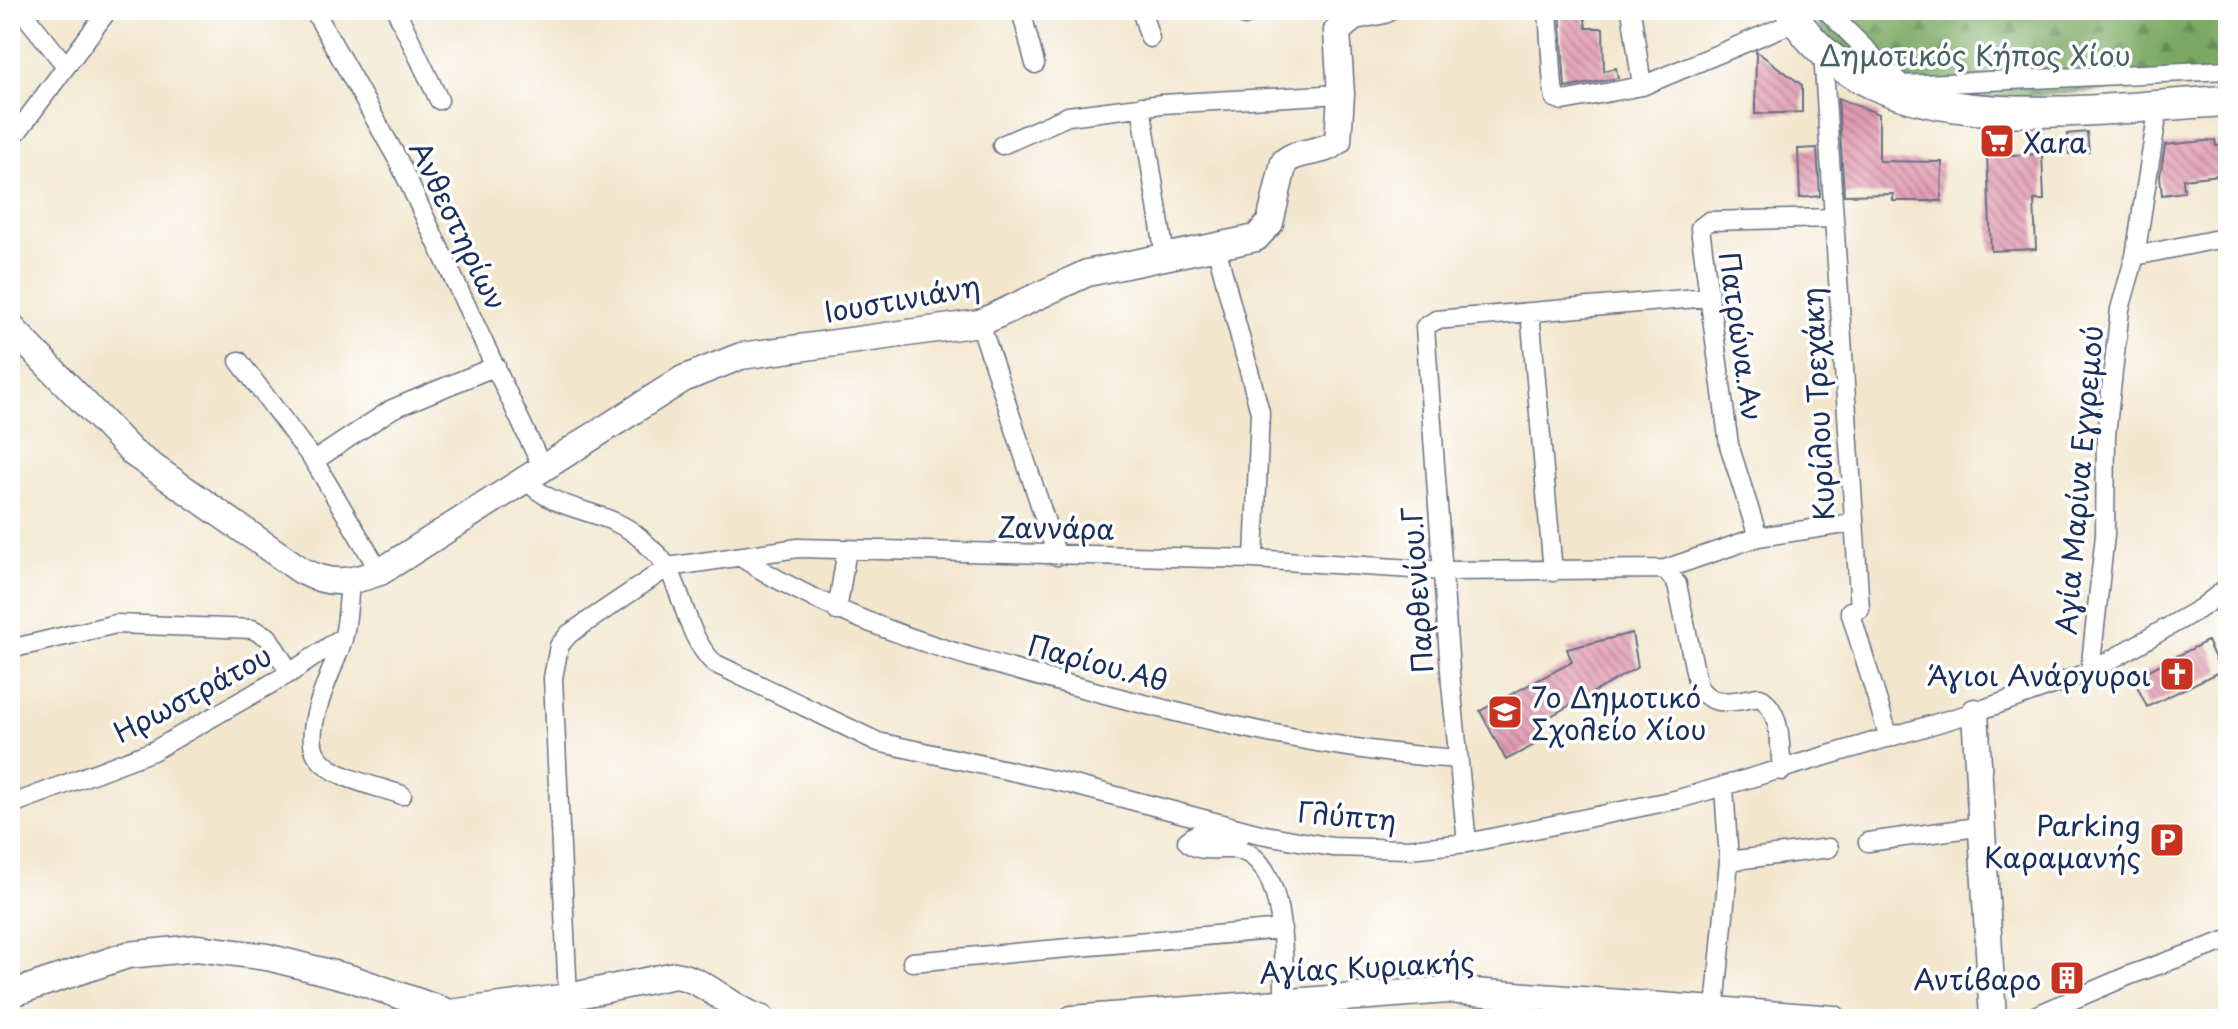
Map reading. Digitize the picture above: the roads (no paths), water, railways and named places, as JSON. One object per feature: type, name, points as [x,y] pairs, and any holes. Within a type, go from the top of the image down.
[{"type":"main road","points":[[1794,15],[1823,53],[1875,85],[1907,98],[1973,110],[2228,101]]},
{"type":"street","points":[[21,10],[66,66]]},
{"type":"street","points":[[18,131],[108,10]]},
{"type":"street","name":"Ανθεστηρίων","points":[[314,10],[398,160],[496,366],[535,474]]},
{"type":"street","points":[[396,10],[439,100]]},
{"type":"street","points":[[1021,10],[1035,64]]},
{"type":"street","points":[[1141,10],[1150,38]]},
{"type":"street","name":"Ιουστινιάνη","points":[[350,583],[380,572],[683,379],[741,356],[980,323],[1087,273],[1256,238],[1265,232],[1284,162],[1290,157],[1318,153],[1338,141],[1341,94],[1337,31],[1354,13],[1384,10]]},
{"type":"street","points":[[1548,10],[1555,98],[1569,101],[1642,86],[1794,15]]},
{"type":"street","points":[[1631,10],[1642,86]]},
{"type":"street","points":[[1826,10],[1902,85],[2228,70]]},
{"type":"street","name":"Κυρίλου Τρεχάκη","points":[[1823,53],[1860,609],[1850,611],[1889,738]]},
{"type":"street","points":[[1002,145],[1068,116],[1141,106],[1341,94]]},
{"type":"street","name":"Αγία Μαρίνα Εγγρεμού","points":[[2090,672],[2105,535],[2106,435],[2120,309],[2135,256],[2159,104]]},
{"type":"street","points":[[1141,106],[1165,256]]},
{"type":"street","name":"Πατρώνα.Αν","points":[[1758,537],[1729,445],[1699,234],[1704,223],[1834,218]]},
{"type":"street","points":[[2135,256],[2228,237]]},
{"type":"street","points":[[1216,247],[1260,412],[1254,559]]},
{"type":"street","points":[[1553,572],[1530,312],[1709,297]]},
{"type":"street","name":"Παρθενίου.Γ","points":[[1467,843],[1423,333],[1425,327],[1436,320],[1530,312]]},
{"type":"street","points":[[980,323],[1057,556]]},
{"type":"street","points":[[10,326],[133,453],[302,571],[317,579],[350,583],[343,637],[311,736],[317,756],[340,772],[402,795]]},
{"type":"street","points":[[239,361],[314,461],[380,572]]},
{"type":"street","points":[[314,461],[392,409],[496,366]]},
{"type":"street","points":[[535,474],[552,501],[619,523],[668,567],[569,634],[559,646],[553,678],[568,997]]},
{"type":"street","name":"Ζαννάρα","points":[[668,567],[703,559],[742,558],[798,548],[1254,559],[1444,571],[1665,569],[1758,537],[1852,523]]},
{"type":"street","points":[[837,611],[847,549]]},
{"type":"street","name":"Παρίου.Αθ","points":[[742,558],[792,590],[837,611],[900,636],[1044,678],[1257,732],[1459,759]]},
{"type":"street","name":"Γλύπτη","points":[[668,567],[698,645],[714,663],[878,742],[1070,784],[1260,834],[1332,847],[1369,848],[1467,843],[1724,788],[1782,771],[1975,712],[2090,672],[2201,608],[2228,587]]},
{"type":"street","points":[[1665,569],[1677,584],[1698,686],[1705,698],[1716,703],[1760,697],[1771,705],[1776,716],[1782,771]]},
{"type":"street","points":[[10,649],[116,624],[252,629],[268,637],[290,673]]},
{"type":"street","name":"Ηρωστράτου","points":[[10,805],[153,751],[290,673],[343,637]]},
{"type":"street","points":[[1975,712],[1993,1019]]},
{"type":"street","points":[[1714,1016],[1729,861],[1724,788]]},
{"type":"street","points":[[1868,842],[1984,826]]},
{"type":"street","points":[[1260,834],[1195,835],[1187,841],[1201,849],[1245,850],[1273,887],[1282,929],[1284,1001]]},
{"type":"street","points":[[1729,861],[1829,848]]},
{"type":"street","points":[[912,962],[1282,929]]},
{"type":"street","points":[[2028,1019],[2130,975],[2228,940]]},
{"type":"street","points":[[10,994],[128,955],[197,948],[267,957],[350,978],[450,1016],[568,997],[675,975],[692,978],[732,1007],[762,1019]]},
{"type":"street","name":"Αγίας Κυριακής","points":[[1072,1019],[1284,1001],[1478,990],[1714,1016],[1834,1019]]},
{"type":"place","name":"Xara","points":[[1997,141]]},
{"type":"place","name":"Άγιοι Ανάργυροι","points":[[2177,674]]},
{"type":"place","name":"7ο Δημοτικό Σχολείο Χίου","points":[[1505,712]]},
{"type":"place","name":"Parking Καραμανής","points":[[2167,840]]},
{"type":"place","name":"Αντίβαρο","points":[[2067,978]]},
{"type":"park label","name":"Δημοτικός Κήπος Χίου","points":[[1975,54]]}]
